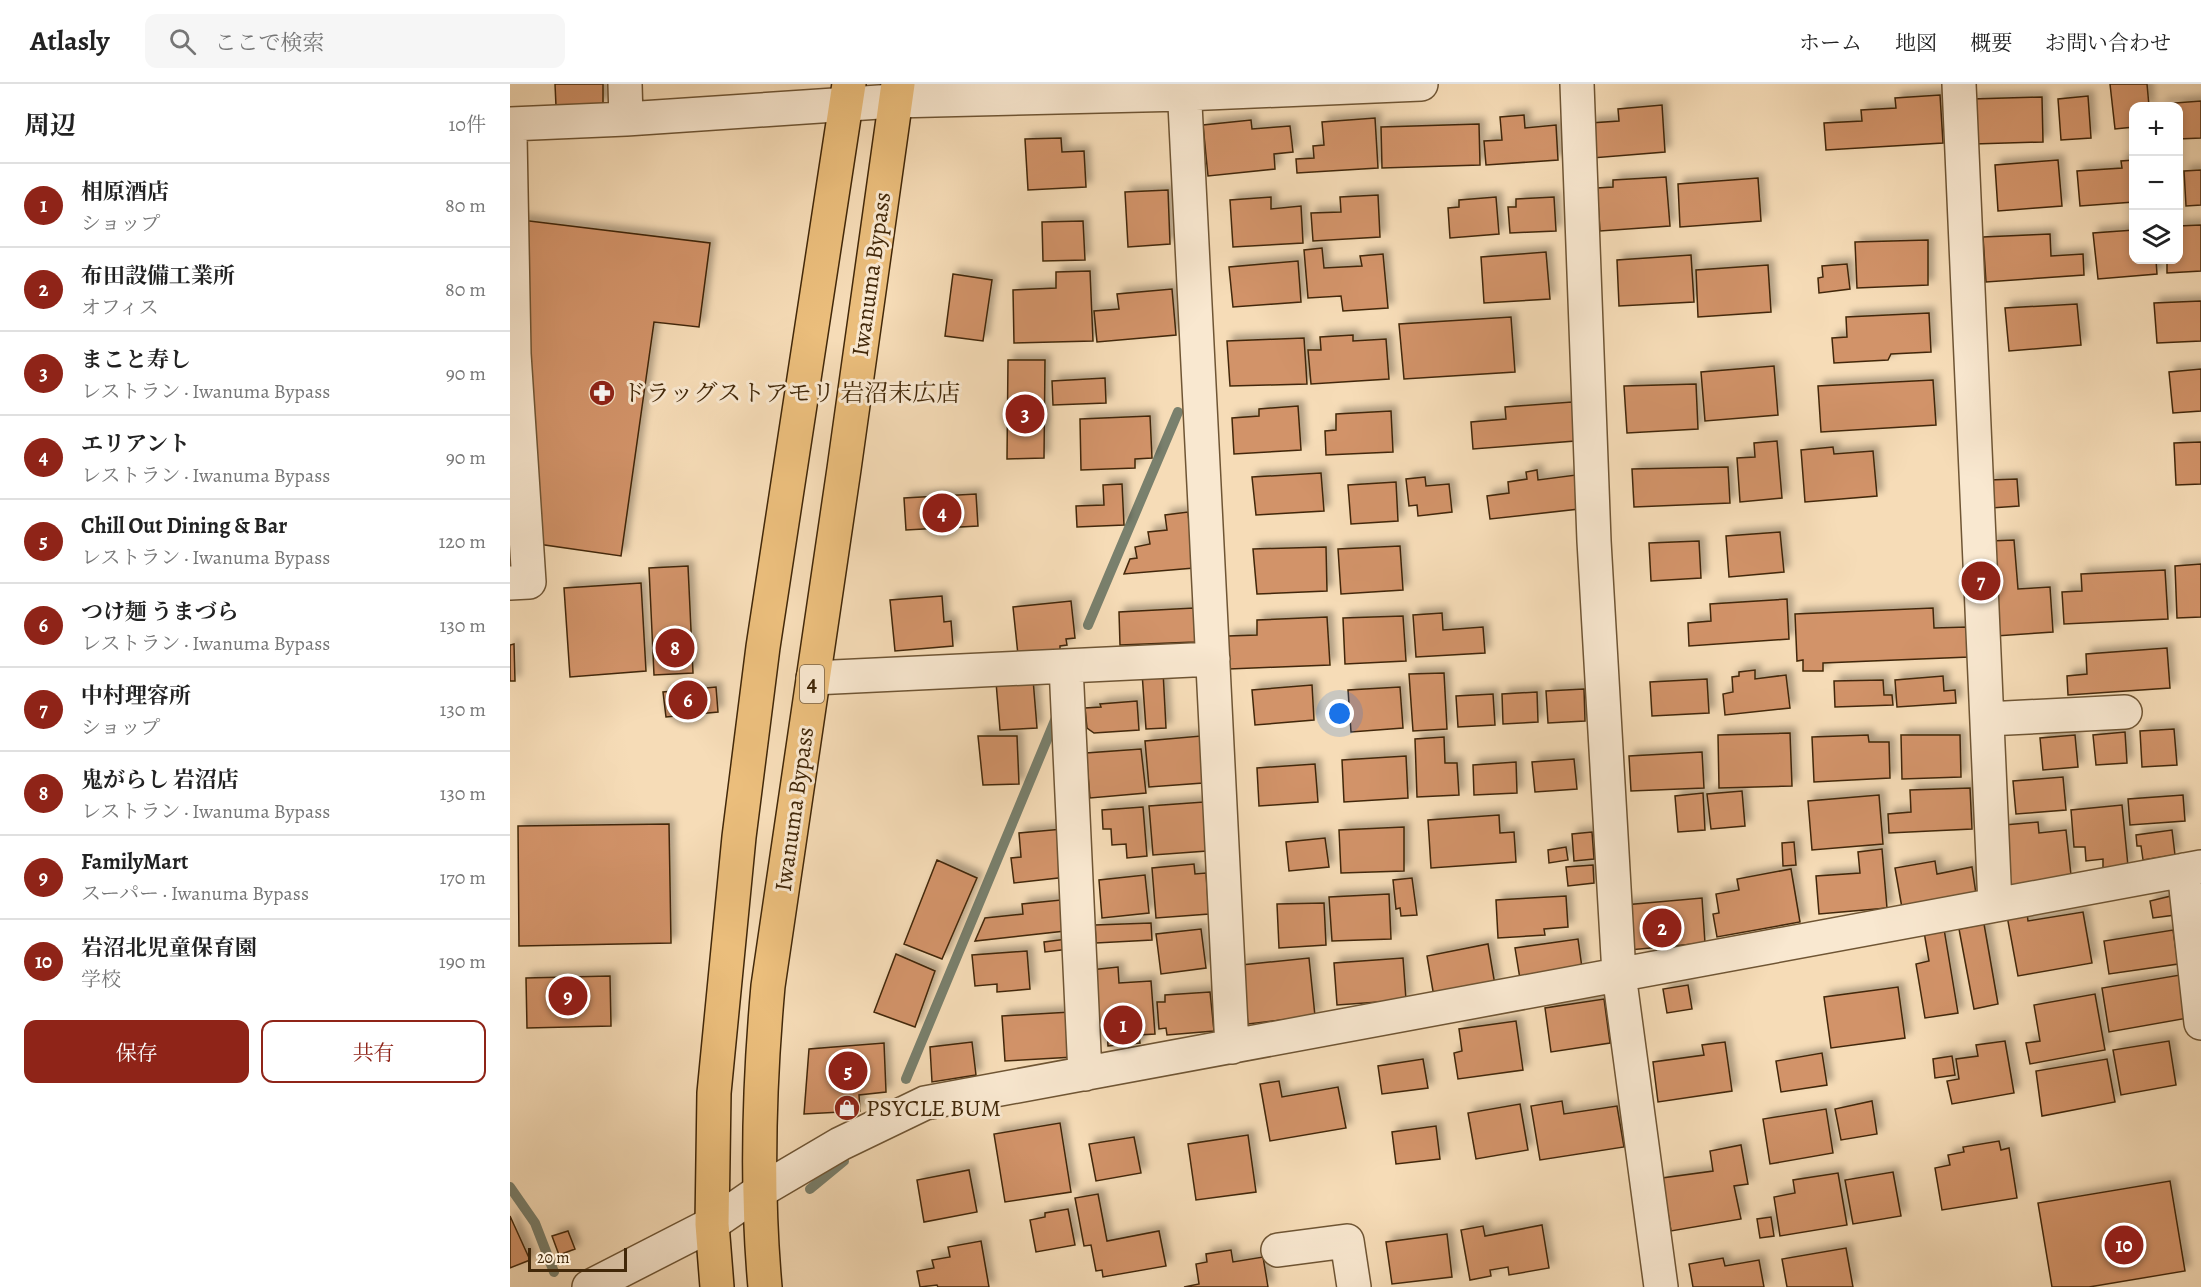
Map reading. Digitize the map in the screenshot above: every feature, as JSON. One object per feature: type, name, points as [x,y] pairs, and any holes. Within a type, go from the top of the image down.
[{"type":"highway","name":"Iwanuma Bypass","points":[[765,1287],[760,1191],[760,1071],[768,986],[896,92]]},
{"type":"highway","name":"Iwanuma Bypass","points":[[717,1287],[712,1224],[714,1093],[739,837],[763,647],[847,94]]},
{"type":"street","points":[[625,84],[626,119]]},
{"type":"street","points":[[510,124],[626,119],[847,94],[1421,84]]},
{"type":"street","points":[[1577,84],[1594,541],[1619,974],[1661,1287]]},
{"type":"street","points":[[1959,84],[1995,905]]},
{"type":"street","points":[[1184,89],[1232,1047]]},
{"type":"street","points":[[510,135],[512,354],[529,582],[510,583]]},
{"type":"street","points":[[813,678],[1213,659]]},
{"type":"street","points":[[1066,666],[1085,1074]]},
{"type":"street","points":[[1987,719],[2125,712]]},
{"type":"street","points":[[589,1287],[712,1224],[760,1191],[840,1144],[925,1103],[2193,869],[2201,1023]]},
{"type":"street","points":[[1278,1250],[1347,1241],[1354,1287]]},
{"type":"building","points":[[555,84],[603,84],[603,104],[556,106]]},
{"type":"building","points":[[2110,84],[2147,84],[2149,102],[2129,102],[2129,128],[2115,129]]},
{"type":"building","points":[[1940,95],[1943,143],[1826,150],[1824,123],[1862,121],[1861,110],[1896,108],[1895,98]]},
{"type":"building","points":[[2088,96],[2091,138],[2061,140],[2058,99]]},
{"type":"building","points":[[2042,97],[2043,142],[1974,144],[1972,99]]},
{"type":"building","points":[[2201,101],[2201,138],[2183,139],[2183,102]]},
{"type":"building","points":[[1662,105],[1665,152],[1592,158],[1590,123],[1619,121],[1618,109]]},
{"type":"building","points":[[1524,115],[1525,128],[1556,125],[1558,160],[1486,165],[1484,141],[1502,140],[1500,117]]},
{"type":"building","points":[[1375,118],[1378,168],[1297,173],[1296,159],[1314,158],[1313,146],[1324,145],[1322,122]]},
{"type":"building","points":[[1251,120],[1252,129],[1290,126],[1293,152],[1274,154],[1275,169],[1208,176],[1203,125]]},
{"type":"building","points":[[1479,124],[1480,165],[1382,168],[1381,127]]},
{"type":"building","points":[[1061,138],[1062,152],[1084,151],[1086,187],[1028,190],[1025,139]]},
{"type":"building","points":[[2058,160],[2062,206],[1998,211],[1995,165]]},
{"type":"building","points":[[2129,160],[2129,202],[2080,206],[2077,171],[2122,168],[2121,161]]},
{"type":"building","points":[[2201,170],[2201,205],[2186,206],[2184,171]]},
{"type":"building","points":[[1666,177],[1670,226],[1600,231],[1597,188],[1613,187],[1613,180]]},
{"type":"building","points":[[1758,178],[1761,221],[1680,227],[1678,184]]},
{"type":"building","points":[[1168,190],[1170,244],[1128,247],[1125,192]]},
{"type":"building","points":[[1378,195],[1380,237],[1313,241],[1311,213],[1341,212],[1340,197]]},
{"type":"building","points":[[1271,197],[1271,209],[1301,206],[1303,243],[1233,247],[1230,200]]},
{"type":"building","points":[[1496,197],[1499,234],[1450,238],[1448,208],[1459,207],[1459,200]]},
{"type":"building","points":[[1554,197],[1556,231],[1510,233],[1508,207],[1516,207],[1516,199]]},
{"type":"building","points":[[521,220],[710,243],[699,327],[654,322],[621,556],[538,544]]},
{"type":"building","points":[[1083,221],[1085,260],[1043,261],[1042,222]]},
{"type":"building","points":[[2201,225],[2201,271],[2167,273],[2167,264],[2183,264],[2183,226]]},
{"type":"building","points":[[2129,230],[2129,264],[2156,264],[2157,274],[2098,279],[2093,233]]},
{"type":"building","points":[[2050,234],[2051,256],[2083,254],[2084,275],[1986,282],[1983,237]]},
{"type":"building","points":[[1928,240],[1928,285],[1857,288],[1855,242]]},
{"type":"building","points":[[1322,248],[1324,268],[1362,266],[1360,256],[1383,254],[1388,308],[1343,311],[1341,296],[1308,298],[1304,250]]},
{"type":"building","points":[[1546,252],[1550,299],[1484,303],[1481,257]]},
{"type":"building","points":[[1691,255],[1694,302],[1619,306],[1617,260]]},
{"type":"building","points":[[1298,261],[1301,302],[1233,307],[1229,267]]},
{"type":"building","points":[[1847,264],[1850,289],[1819,293],[1818,278],[1823,277],[1822,266]]},
{"type":"building","points":[[1768,265],[1771,312],[1698,317],[1696,270]]},
{"type":"building","points":[[1090,271],[1093,341],[1014,343],[1013,290],[1056,288],[1056,272]]},
{"type":"building","points":[[953,274],[992,280],[983,341],[945,336]]},
{"type":"building","points":[[1172,289],[1176,335],[1097,342],[1094,311],[1119,309],[1117,294]]},
{"type":"building","points":[[2201,301],[2201,341],[2157,343],[2154,303]]},
{"type":"building","points":[[2077,304],[2081,345],[2009,351],[2005,308]]},
{"type":"building","points":[[1929,313],[1931,352],[1891,354],[1888,360],[1834,363],[1832,338],[1847,337],[1846,317]]},
{"type":"building","points":[[1511,317],[1515,372],[1404,379],[1399,324]]},
{"type":"building","points":[[1353,335],[1353,341],[1386,339],[1389,379],[1311,384],[1308,350],[1321,350],[1320,337]]},
{"type":"building","points":[[1304,338],[1307,384],[1230,386],[1227,341]]},
{"type":"building","points":[[1008,360],[1045,360],[1044,458],[1007,459]]},
{"type":"building","points":[[1774,366],[1778,415],[1705,421],[1701,372]]},
{"type":"building","points":[[2201,369],[2201,411],[2173,413],[2169,372]]},
{"type":"building","points":[[1105,378],[1106,403],[1053,405],[1052,381]]},
{"type":"building","points":[[1933,380],[1936,425],[1821,432],[1818,386]]},
{"type":"building","points":[[1696,384],[1698,429],[1627,433],[1624,386]]},
{"type":"building","points":[[1572,402],[1575,441],[1473,449],[1471,422],[1506,419],[1505,407]]},
{"type":"building","points":[[1298,406],[1301,450],[1234,454],[1232,418],[1259,416],[1259,409]]},
{"type":"building","points":[[1391,411],[1393,452],[1326,455],[1325,431],[1336,430],[1336,414]]},
{"type":"building","points":[[1150,416],[1152,458],[1135,459],[1135,468],[1081,470],[1080,419]]},
{"type":"building","points":[[1777,441],[1782,498],[1740,502],[1737,458],[1755,457],[1754,443]]},
{"type":"building","points":[[2201,442],[2201,484],[2176,485],[2174,443]]},
{"type":"building","points":[[1833,447],[1834,454],[1873,451],[1877,496],[1805,502],[1801,450]]},
{"type":"building","points":[[1728,467],[1730,503],[1634,507],[1632,469]]},
{"type":"building","points":[[1537,470],[1538,480],[1576,475],[1579,509],[1490,519],[1487,496],[1509,493],[1508,482],[1527,479],[1526,472]]},
{"type":"building","points":[[1321,473],[1324,511],[1256,515],[1252,477]]},
{"type":"building","points":[[1425,477],[1426,486],[1449,484],[1452,512],[1418,516],[1417,505],[1409,506],[1406,479]]},
{"type":"building","points":[[2017,479],[2019,506],[1991,508],[1989,480]]},
{"type":"building","points":[[1396,482],[1398,521],[1351,524],[1348,485]]},
{"type":"building","points":[[1122,484],[1124,525],[1077,527],[1076,506],[1104,505],[1103,485]]},
{"type":"building","points":[[976,494],[978,526],[906,530],[904,498]]},
{"type":"building","points":[[1188,512],[1194,568],[1124,574],[1130,559],[1137,558],[1135,547],[1150,544],[1148,532],[1167,530],[1165,515]]},
{"type":"building","points":[[1780,532],[1784,572],[1729,577],[1726,536]]},
{"type":"building","points":[[2014,540],[2018,589],[2050,587],[2053,632],[1996,636],[1990,541]]},
{"type":"building","points":[[1699,541],[1701,578],[1651,581],[1649,543]]},
{"type":"building","points":[[1400,546],[1403,590],[1341,594],[1338,549]]},
{"type":"building","points":[[1326,547],[1327,591],[1257,594],[1253,549]]},
{"type":"building","points":[[2201,564],[2201,617],[2177,618],[2175,566]]},
{"type":"building","points":[[688,566],[693,673],[654,675],[649,568]]},
{"type":"building","points":[[2165,570],[2168,619],[2064,624],[2062,592],[2082,591],[2081,574]]},
{"type":"building","points":[[641,583],[646,671],[570,677],[564,588]]},
{"type":"building","points":[[942,596],[944,622],[951,621],[953,646],[895,651],[890,600]]},
{"type":"building","points":[[1787,599],[1789,639],[1689,646],[1688,623],[1711,621],[1710,604]]},
{"type":"building","points":[[1071,601],[1075,638],[1066,639],[1067,645],[1060,646],[1060,651],[1018,655],[1013,607]]},
{"type":"building","points":[[1194,608],[1195,642],[1120,645],[1119,612]]},
{"type":"building","points":[[1933,608],[1934,628],[1968,627],[1969,657],[1823,663],[1823,671],[1803,671],[1803,660],[1797,661],[1795,614]]},
{"type":"building","points":[[1442,613],[1443,630],[1483,627],[1485,653],[1416,657],[1413,615]]},
{"type":"building","points":[[1403,616],[1406,661],[1345,664],[1343,618]]},
{"type":"building","points":[[1327,617],[1330,665],[1229,669],[1228,636],[1257,635],[1257,620]]},
{"type":"building","points":[[514,644],[515,681],[510,681],[510,645]]},
{"type":"building","points":[[2167,648],[2170,688],[2068,695],[2067,676],[2087,674],[2086,654]]},
{"type":"building","points":[[1755,670],[1755,679],[1786,675],[1790,708],[1725,715],[1723,694],[1733,692],[1732,677],[1739,676],[1739,672]]},
{"type":"building","points":[[1163,671],[1166,728],[1146,729],[1142,673]]},
{"type":"building","points":[[1444,673],[1447,729],[1413,731],[1409,674]]},
{"type":"building","points":[[1943,676],[1944,691],[1955,690],[1956,703],[1897,707],[1895,680]]},
{"type":"building","points":[[1033,679],[1037,728],[1000,730],[996,682]]},
{"type":"building","points":[[1707,679],[1709,713],[1652,716],[1650,682]]},
{"type":"building","points":[[1883,680],[1884,695],[1892,695],[1893,705],[1835,707],[1834,681]]},
{"type":"building","points":[[1312,685],[1314,720],[1255,725],[1252,690]]},
{"type":"building","points":[[716,687],[718,712],[666,717],[663,692]]},
{"type":"building","points":[[1400,687],[1403,728],[1351,732],[1348,690]]},
{"type":"building","points":[[1584,689],[1585,721],[1548,723],[1546,691]]},
{"type":"building","points":[[1537,692],[1538,722],[1503,724],[1502,694]]},
{"type":"building","points":[[1493,694],[1495,725],[1458,727],[1456,696]]},
{"type":"building","points":[[1137,701],[1139,730],[1094,733],[1087,728],[1085,708],[1101,707],[1100,704]]},
{"type":"building","points":[[2174,729],[2177,765],[2142,767],[2140,731]]},
{"type":"building","points":[[2125,732],[2127,763],[2096,765],[2093,735]]},
{"type":"building","points":[[1790,733],[1792,786],[1719,788],[1718,735]]},
{"type":"building","points":[[1868,735],[1869,742],[1889,742],[1890,778],[1814,782],[1812,737]]},
{"type":"building","points":[[1901,735],[1960,735],[1961,777],[1902,779]]},
{"type":"building","points":[[2075,735],[2078,767],[2043,770],[2040,738]]},
{"type":"building","points":[[978,736],[1017,736],[1019,784],[983,785]]},
{"type":"building","points":[[1201,736],[1203,783],[1149,787],[1145,741]]},
{"type":"building","points":[[1444,737],[1445,763],[1457,763],[1459,795],[1417,797],[1415,739]]},
{"type":"building","points":[[1141,749],[1146,793],[1090,798],[1086,753]]},
{"type":"building","points":[[1702,752],[1704,788],[1631,791],[1629,756]]},
{"type":"building","points":[[1406,756],[1408,798],[1344,802],[1342,760]]},
{"type":"building","points":[[1574,759],[1577,789],[1535,792],[1532,762]]},
{"type":"building","points":[[1516,762],[1517,793],[1474,795],[1473,765]]},
{"type":"building","points":[[1315,764],[1318,802],[1259,806],[1257,768]]},
{"type":"building","points":[[2063,777],[2066,810],[2016,814],[2013,781]]},
{"type":"building","points":[[1970,788],[1972,829],[1889,833],[1888,814],[1911,812],[1910,790]]},
{"type":"building","points":[[1742,791],[1745,826],[1711,829],[1707,794]]},
{"type":"building","points":[[1703,793],[1705,830],[1678,832],[1675,796]]},
{"type":"building","points":[[1879,795],[1883,844],[1812,850],[1808,801]]},
{"type":"building","points":[[2183,795],[2185,821],[2130,825],[2128,799]]},
{"type":"building","points":[[1204,802],[1207,851],[1153,855],[1149,806]]},
{"type":"building","points":[[2122,805],[2128,866],[2103,869],[2103,859],[2086,861],[2085,847],[2074,847],[2071,810]]},
{"type":"building","points":[[1143,807],[1147,856],[1127,858],[1126,844],[1112,845],[1111,829],[1103,829],[1102,810]]},
{"type":"building","points":[[1499,815],[1500,833],[1514,832],[1516,862],[1431,868],[1428,820]]},
{"type":"building","points":[[2038,822],[2039,833],[2066,830],[2071,875],[2009,886],[2004,825]]},
{"type":"building","points":[[669,824],[671,943],[519,946],[518,826]]},
{"type":"building","points":[[1404,827],[1404,871],[1341,873],[1339,830]]},
{"type":"building","points":[[1063,829],[1067,877],[1014,883],[1011,858],[1021,857],[1019,833]]},
{"type":"building","points":[[2172,830],[2175,855],[2143,860],[2141,846],[2137,846],[2136,835]]},
{"type":"building","points":[[1592,832],[1594,859],[1574,861],[1572,834]]},
{"type":"building","points":[[1325,838],[1329,867],[1289,871],[1286,842]]},
{"type":"building","points":[[1794,842],[1796,865],[1783,866],[1782,843]]},
{"type":"building","points":[[1566,847],[1568,860],[1549,863],[1548,850]]},
{"type":"building","points":[[1882,849],[1887,908],[1819,914],[1816,876],[1860,873],[1858,852]]},
{"type":"building","points":[[937,860],[977,878],[942,959],[904,944]]},
{"type":"building","points":[[1935,861],[1937,874],[1972,867],[1976,894],[1902,908],[1895,868]]},
{"type":"building","points":[[1194,864],[1195,874],[1206,873],[1209,914],[1156,918],[1152,868]]},
{"type":"building","points":[[1593,865],[1594,883],[1568,886],[1566,867]]},
{"type":"building","points":[[1791,869],[1800,922],[1717,937],[1713,914],[1719,913],[1716,894],[1739,890],[1737,879]]},
{"type":"building","points":[[1145,875],[1149,913],[1102,918],[1099,880]]},
{"type":"building","points":[[1412,878],[1417,915],[1401,916],[1400,908],[1396,909],[1393,880]]},
{"type":"building","points":[[1389,894],[1391,939],[1332,941],[1329,897]]},
{"type":"building","points":[[1566,896],[1568,927],[1544,929],[1545,935],[1498,938],[1496,900]]},
{"type":"building","points":[[2171,896],[2175,915],[2153,918],[2150,901]]},
{"type":"building","points":[[1702,898],[1705,943],[1629,950],[1624,905]]},
{"type":"building","points":[[1061,900],[1065,931],[975,941],[985,918],[1023,914],[1022,904]]},
{"type":"building","points":[[1324,903],[1326,945],[1279,948],[1277,904]]},
{"type":"building","points":[[2083,912],[2092,963],[2018,976],[2007,916],[2027,913],[2028,921]]},
{"type":"building","points":[[1151,923],[1152,940],[1096,943],[1095,925]]},
{"type":"building","points":[[1984,924],[1998,1004],[1974,1009],[1959,929]]},
{"type":"building","points":[[1201,929],[1206,968],[1161,974],[1156,934]]},
{"type":"building","points":[[1944,929],[1958,1013],[1925,1018],[1916,964],[1929,961],[1924,932]]},
{"type":"building","points":[[2173,930],[2178,964],[2109,974],[2104,941]]},
{"type":"building","points":[[1067,939],[1069,949],[1045,952],[1044,942]]},
{"type":"building","points":[[1578,939],[1582,968],[1520,979],[1515,948]]},
{"type":"building","points":[[1488,944],[1495,985],[1434,997],[1427,956]]},
{"type":"building","points":[[1027,951],[1030,989],[997,992],[997,984],[975,986],[972,955]]},
{"type":"building","points":[[896,954],[935,971],[915,1027],[874,1012]]},
{"type":"building","points":[[1309,958],[1315,1016],[1248,1024],[1241,965]]},
{"type":"building","points":[[1403,958],[1406,1000],[1337,1005],[1334,963]]},
{"type":"building","points":[[1118,967],[1119,983],[1151,981],[1155,1034],[1139,1035],[1140,1043],[1108,1046],[1107,1029],[1095,1030],[1090,970]]},
{"type":"building","points":[[2180,975],[2188,1018],[2109,1032],[2102,988]]},
{"type":"building","points":[[610,976],[611,1026],[527,1028],[526,978]]},
{"type":"building","points":[[1688,985],[1692,1009],[1667,1013],[1663,989]]},
{"type":"building","points":[[1898,987],[1905,1038],[1831,1048],[1824,997]]},
{"type":"building","points":[[1210,992],[1214,1031],[1167,1035],[1166,1028],[1159,1029],[1157,1002],[1165,1002],[1165,995]]},
{"type":"building","points":[[2095,994],[2105,1050],[2030,1064],[2026,1043],[2040,1041],[2034,1005]]},
{"type":"building","points":[[1604,999],[1610,1043],[1551,1052],[1545,1008]]},
{"type":"building","points":[[1071,1012],[1074,1057],[1005,1061],[1002,1016]]},
{"type":"building","points":[[1516,1021],[1523,1070],[1458,1079],[1454,1053],[1462,1051],[1459,1029]]},
{"type":"building","points":[[2005,1041],[2014,1093],[1952,1104],[1947,1081],[1959,1079],[1956,1059],[1978,1056],[1976,1045]]},
{"type":"building","points":[[2169,1041],[2176,1085],[2121,1095],[2113,1050]]},
{"type":"building","points":[[972,1042],[976,1075],[932,1082],[930,1047]]},
{"type":"building","points":[[1725,1042],[1732,1091],[1658,1102],[1653,1062],[1704,1055],[1702,1045]]},
{"type":"building","points":[[884,1043],[886,1092],[859,1095],[860,1111],[804,1114],[809,1049]]},
{"type":"building","points":[[1822,1053],[1827,1085],[1781,1092],[1776,1061]]},
{"type":"building","points":[[1952,1056],[1955,1075],[1935,1078],[1933,1059]]},
{"type":"building","points":[[1423,1059],[1428,1088],[1382,1094],[1378,1066]]},
{"type":"building","points":[[2107,1059],[2115,1102],[2042,1116],[2036,1071]]},
{"type":"building","points":[[1279,1081],[1282,1097],[1338,1087],[1346,1128],[1270,1141],[1260,1084]]},
{"type":"building","points":[[1562,1101],[1564,1114],[1617,1106],[1624,1147],[1540,1160],[1531,1106]]},
{"type":"building","points":[[1872,1101],[1877,1134],[1841,1140],[1835,1109]]},
{"type":"building","points":[[1520,1104],[1528,1150],[1476,1159],[1468,1113]]},
{"type":"building","points":[[1826,1109],[1833,1153],[1770,1164],[1763,1119]]},
{"type":"building","points":[[1060,1123],[1071,1192],[1005,1202],[994,1134]]},
{"type":"building","points":[[1436,1126],[1440,1159],[1396,1164],[1392,1132]]},
{"type":"building","points":[[1248,1135],[1256,1192],[1196,1200],[1188,1144]]},
{"type":"building","points":[[1134,1137],[1141,1173],[1096,1181],[1089,1144]]},
{"type":"building","points":[[1999,1141],[2001,1150],[2009,1148],[2017,1198],[1942,1210],[1935,1168],[1950,1165],[1948,1155],[1964,1152],[1963,1147]]},
{"type":"building","points":[[1741,1145],[1748,1184],[1734,1186],[1741,1219],[1671,1231],[1662,1178],[1713,1171],[1710,1151]]},
{"type":"building","points":[[969,1170],[977,1212],[924,1222],[917,1180]]},
{"type":"building","points":[[1893,1172],[1901,1216],[1853,1224],[1845,1180]]},
{"type":"building","points":[[1838,1173],[1847,1225],[1780,1236],[1774,1197],[1795,1193],[1793,1180]]},
{"type":"building","points":[[2170,1181],[2185,1271],[2089,1287],[2052,1287],[2038,1203]]},
{"type":"building","points":[[1098,1194],[1107,1241],[1159,1231],[1166,1266],[1103,1277],[1102,1270],[1096,1271],[1091,1245],[1084,1246],[1075,1198]]},
{"type":"building","points":[[1068,1209],[1075,1245],[1036,1252],[1030,1220],[1045,1217],[1045,1213]]},
{"type":"building","points":[[510,1216],[530,1260],[510,1268]]},
{"type":"building","points":[[1771,1217],[1774,1236],[1760,1238],[1757,1219]]},
{"type":"building","points":[[1542,1225],[1549,1268],[1509,1275],[1508,1267],[1490,1270],[1491,1276],[1470,1280],[1461,1230],[1483,1226],[1485,1236]]},
{"type":"building","points":[[568,1231],[575,1249],[559,1255],[552,1236]]},
{"type":"building","points":[[1447,1234],[1452,1277],[1392,1284],[1386,1242]]},
{"type":"building","points":[[981,1241],[989,1287],[938,1287],[937,1285],[920,1287],[917,1271],[934,1268],[932,1260],[950,1257],[948,1247]]},
{"type":"building","points":[[1846,1248],[1853,1287],[1787,1287],[1782,1259]]},
{"type":"building","points":[[1231,1250],[1233,1262],[1263,1257],[1268,1287],[1184,1287],[1199,1284],[1196,1264],[1207,1262],[1206,1254]]},
{"type":"building","points":[[1723,1258],[1725,1266],[1759,1260],[1764,1287],[1693,1287],[1689,1264]]},
{"type":"waterway","points":[[1088,625],[1178,412]]},
{"type":"waterway","points":[[906,1079],[1056,718]]},
{"type":"waterway","points":[[810,1189],[844,1161]]},
{"type":"waterway","points":[[510,1187],[535,1223],[554,1272]]},
{"type":"place","name":"ドラッグストアモリ 岩沼末広店","points":[[602,393]]},
{"type":"place","name":"まこと寿し","points":[[1025,414]]},
{"type":"place","name":"エリアント","points":[[942,513]]},
{"type":"place","name":"中村理容所","points":[[1981,581]]},
{"type":"place","name":"鬼がらし 岩沼店","points":[[675,648]]},
{"type":"place","name":"つけ麺 うまづら","points":[[688,700]]},
{"type":"place","name":"布田設備工業所","points":[[1662,928]]},
{"type":"place","name":"FamilyMart","points":[[568,996]]},
{"type":"place","name":"相原酒店","points":[[1123,1025]]},
{"type":"place","name":"Chill Out Dining & Bar","points":[[848,1071]]},
{"type":"place","name":"PSYCLE BUM","points":[[847,1108]]},
{"type":"place","name":"岩沼北児童保育園","points":[[2124,1245]]}]
